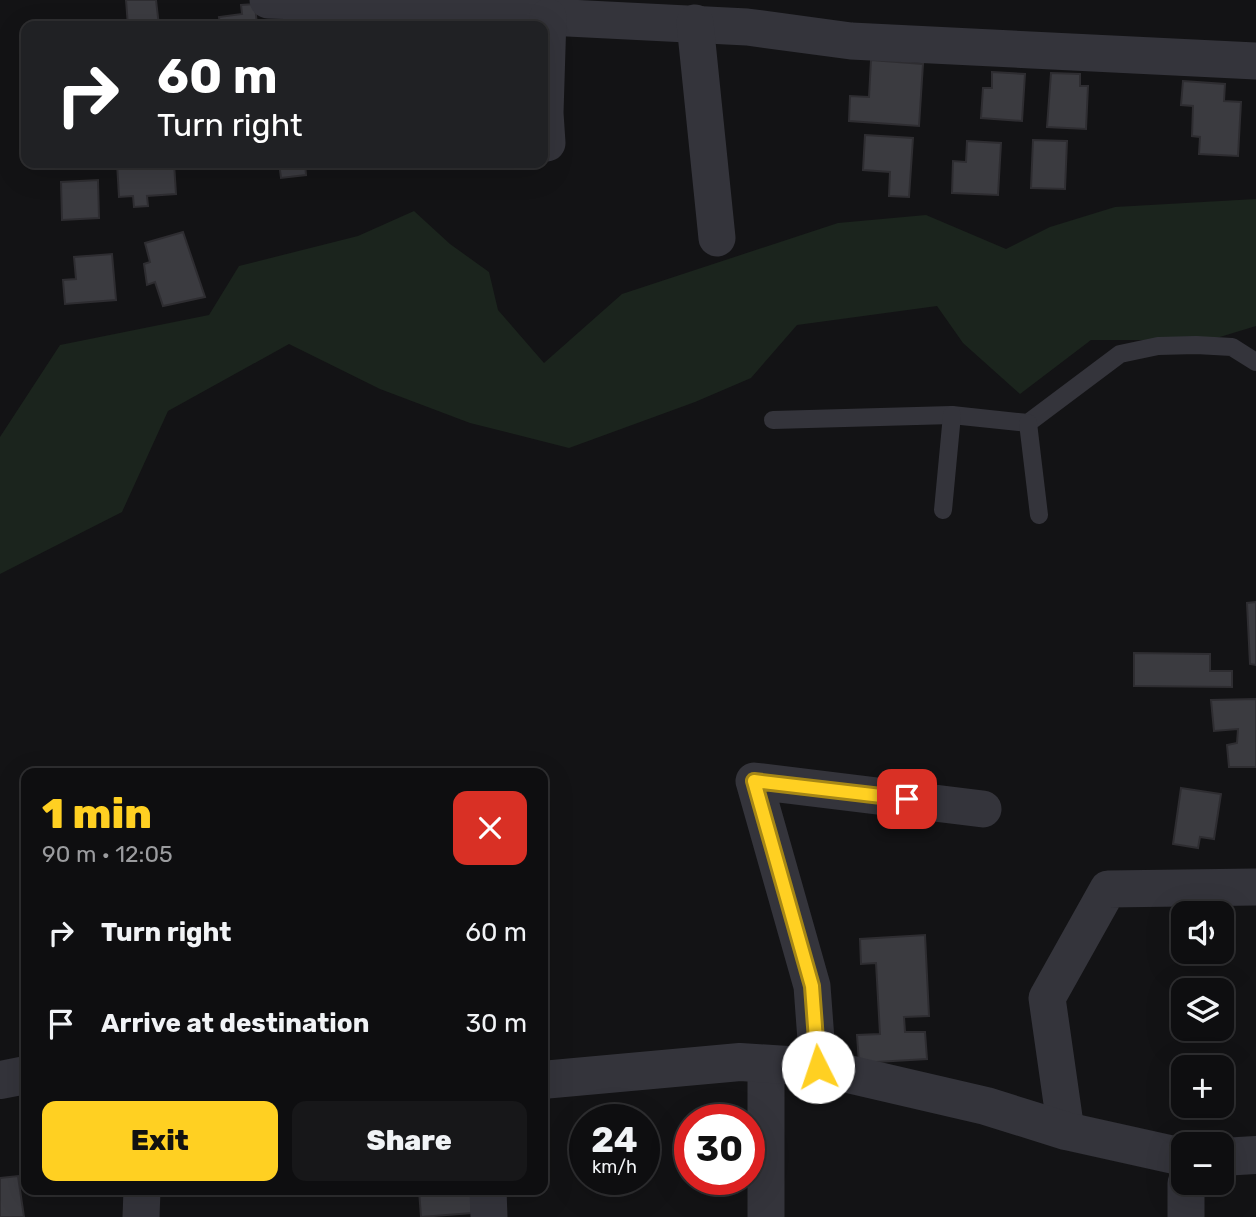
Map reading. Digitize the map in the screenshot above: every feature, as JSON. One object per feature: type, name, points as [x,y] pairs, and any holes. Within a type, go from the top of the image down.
[{"type":"street","points":[[268,0],[467,6],[548,17],[695,23],[731,13],[851,41],[1256,61]]},
{"type":"street","points":[[548,17],[548,21]]},
{"type":"street","points":[[695,23],[718,238]]},
{"type":"street","points":[[818,1067],[812,986],[754,781],[983,808]]},
{"type":"street","points":[[1066,1131],[1047,998],[1108,889],[1256,887]]},
{"type":"street","points":[[548,1079],[740,1062],[818,1067],[986,1107],[1066,1131],[1171,1154]]},
{"type":"street","points":[[766,1064],[766,1217]]},
{"type":"street","points":[[0,1080],[21,1076]]},
{"type":"street","points":[[1234,1156],[1256,1155]]},
{"type":"street","points":[[141,1217],[142,1195]]},
{"type":"street","points":[[488,1195],[489,1217]]},
{"type":"street","points":[[1186,1195],[1186,1217]]},
{"type":"lane","points":[[773,420],[953,415],[1028,423],[1120,354],[1158,346],[1232,347],[1256,362]]},
{"type":"lane","points":[[943,510],[953,415]]},
{"type":"lane","points":[[1028,423],[1039,514]]},
{"type":"shaded area","points":[[1256,199],[1256,326],[1210,340],[1091,340],[1020,394],[963,343],[937,306],[797,325],[751,378],[695,402],[569,448],[470,423],[380,389],[289,344],[168,411],[122,512],[0,574],[0,437],[60,345],[209,315],[239,266],[358,236],[414,211],[450,244],[489,272],[498,310],[544,363],[622,294],[838,223],[926,215],[1006,249],[1050,227],[1115,207]]},
{"type":"building","points":[[126,0],[156,0],[158,21],[128,21]]},
{"type":"building","points":[[255,4],[257,21],[219,21],[219,17],[242,14],[241,5]]},
{"type":"building","points":[[871,60],[923,64],[919,126],[849,121],[850,96],[869,97]]},
{"type":"building","points":[[992,72],[1025,74],[1022,121],[981,118],[983,88],[992,88]]},
{"type":"building","points":[[1051,73],[1080,74],[1080,86],[1088,86],[1086,129],[1047,127]]},
{"type":"building","points":[[1183,81],[1225,84],[1224,101],[1241,102],[1238,156],[1199,154],[1200,137],[1192,136],[1193,106],[1181,105]]},
{"type":"building","points":[[865,135],[913,138],[909,197],[889,196],[890,172],[863,170]]},
{"type":"building","points":[[1033,140],[1067,141],[1065,189],[1031,188]]},
{"type":"building","points":[[967,141],[1001,143],[998,195],[952,193],[953,161],[966,162]]},
{"type":"building","points":[[117,168],[174,168],[176,194],[147,196],[148,206],[134,207],[133,196],[119,197]]},
{"type":"building","points":[[280,168],[305,168],[306,175],[281,178]]},
{"type":"building","points":[[98,180],[99,218],[62,220],[61,182]]},
{"type":"building","points":[[183,232],[205,297],[163,306],[155,282],[147,285],[144,264],[150,262],[145,243]]},
{"type":"building","points":[[112,254],[116,300],[65,304],[63,280],[76,279],[74,257]]},
{"type":"building","points":[[1256,602],[1256,665],[1250,664],[1247,603]]},
{"type":"building","points":[[1134,653],[1210,654],[1210,671],[1232,671],[1232,687],[1134,686]]},
{"type":"building","points":[[1256,699],[1256,767],[1229,767],[1227,745],[1237,743],[1238,729],[1214,731],[1211,700]]},
{"type":"building","points":[[1181,788],[1221,794],[1214,839],[1200,837],[1198,848],[1173,844]]},
{"type":"building","points":[[925,935],[929,1016],[904,1017],[905,1032],[925,1032],[927,1059],[859,1063],[857,1035],[880,1034],[876,963],[861,964],[860,939]]},
{"type":"building","points":[[18,1176],[24,1217],[0,1217],[0,1178]]},
{"type":"building","points":[[419,1195],[471,1195],[472,1213],[421,1217]]},
{"type":"route","points":[[818,1067],[812,986],[754,781],[907,799]]}]
